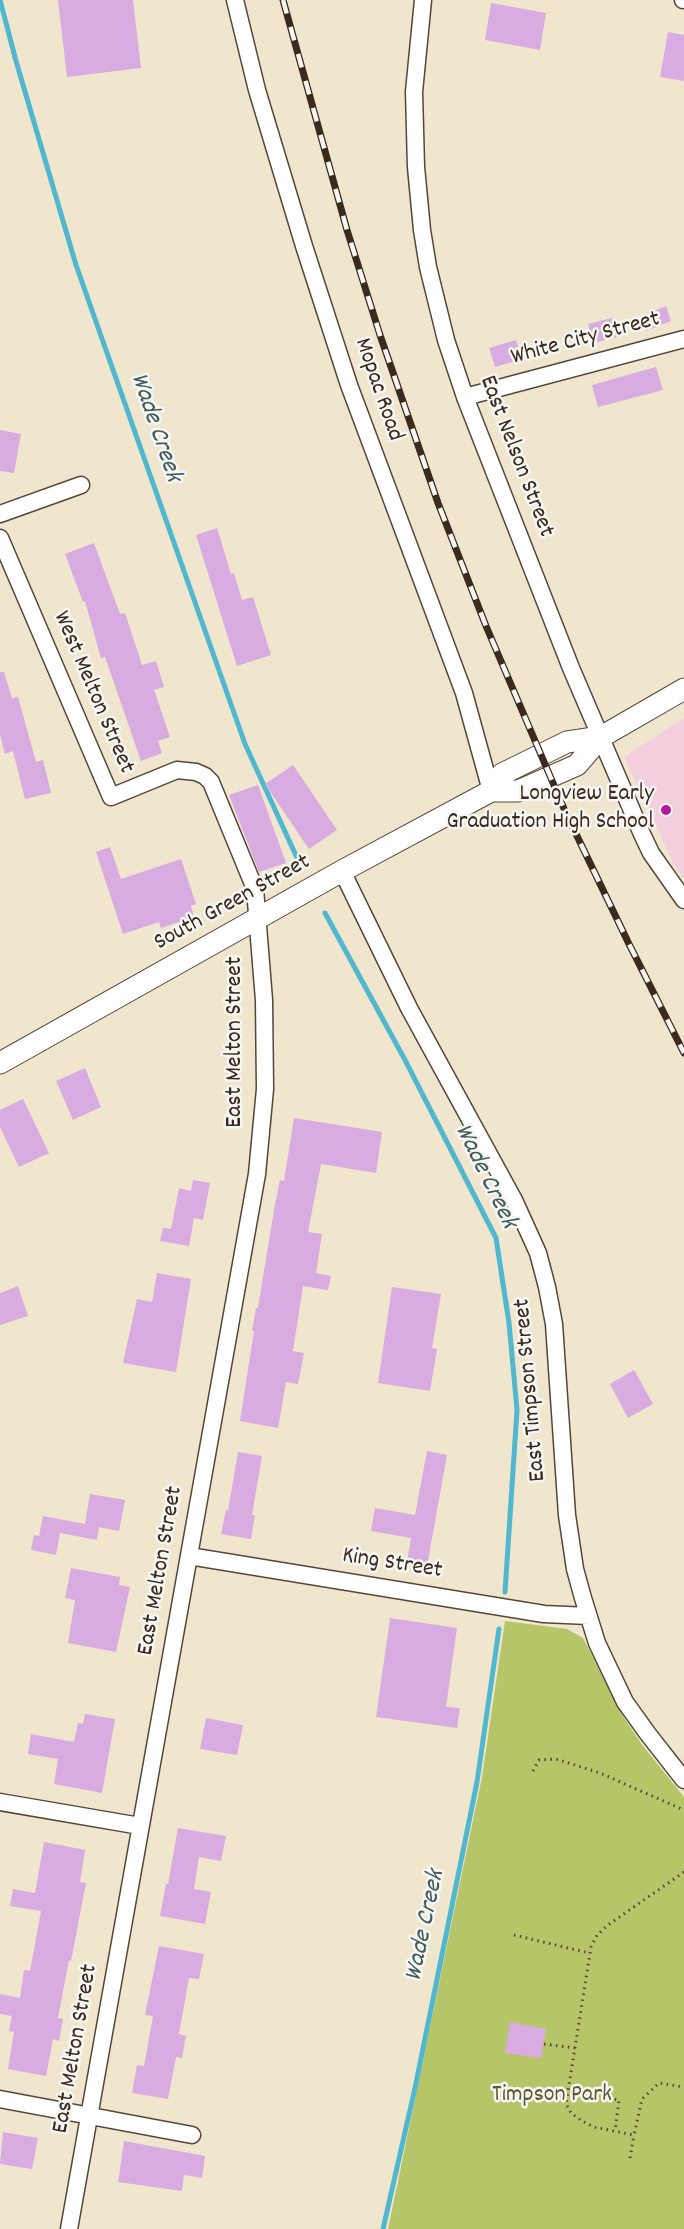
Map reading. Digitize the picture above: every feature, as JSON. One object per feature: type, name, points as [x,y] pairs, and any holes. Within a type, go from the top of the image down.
[{"type":"street","name":"Mopac Road","points":[[235,0],[257,90],[338,353],[464,693],[491,791]]},
{"type":"street","name":"East Nelson Street","points":[[423,0],[414,92],[418,198],[428,267],[437,306],[465,397],[571,668],[651,853],[684,900]]},
{"type":"street","name":"White City Street","points":[[465,397],[684,339]]},
{"type":"street","points":[[0,514],[81,485]]},
{"type":"street","name":"West Melton Street","points":[[0,538],[111,797],[177,770],[190,770],[205,776],[211,782],[255,889],[259,918]]},
{"type":"street","name":"South Green Street","points":[[0,1063],[342,871],[491,791],[518,791],[577,765],[601,737],[684,689]]},
{"type":"street","name":"East Timpson Street","points":[[342,871],[409,1008],[514,1200],[538,1253],[554,1324],[567,1515],[571,1544],[588,1616],[597,1643],[626,1702],[684,1780]]},
{"type":"street","name":"East Melton Street","points":[[69,2229],[261,1149],[266,1058],[259,918]]},
{"type":"street","name":"King Street","points":[[189,1556],[544,1614],[588,1616]]},
{"type":"street","points":[[0,1802],[140,1826]]},
{"type":"street","points":[[0,2100],[192,2135]]},
{"type":"path","points":[[533,1772],[539,1760],[556,1759],[600,1773],[684,1810]]},
{"type":"path","points":[[634,2135],[594,2127],[567,2109],[589,1953],[597,1935],[608,1924],[684,1872]]},
{"type":"path","points":[[514,1935],[589,1953]]},
{"type":"path","points":[[544,2044],[575,2048]]},
{"type":"path","points":[[630,2158],[642,2099],[659,2083],[684,2087]]},
{"type":"path","points":[[585,2095],[619,2100],[615,2131]]},
{"type":"shaded area","name":"Longview Early Graduation High School","points":[[684,718],[684,879],[673,863],[624,757]]},
{"type":"green space","name":"Timpson Park","points":[[505,1621],[567,1629],[583,1638],[624,1718],[643,1746],[684,1797],[684,2229],[388,2229],[482,1777]]},
{"type":"building","points":[[58,0],[133,0],[141,68],[67,77]]},
{"type":"building","points":[[491,3],[546,13],[540,50],[485,40]]},
{"type":"building","points":[[668,32],[684,35],[684,81],[660,77]]},
{"type":"building","points":[[666,306],[671,321],[646,331],[640,317]]},
{"type":"building","points":[[612,318],[617,337],[593,343],[588,324]]},
{"type":"building","points":[[516,340],[522,359],[495,367],[489,348]]},
{"type":"building","points":[[656,367],[663,390],[598,407],[592,385]]},
{"type":"building","points":[[0,430],[21,434],[14,473],[0,471]]},
{"type":"building","points":[[217,528],[231,574],[234,573],[242,600],[253,597],[271,655],[237,666],[196,535]]},
{"type":"building","points":[[94,543],[120,614],[125,613],[142,665],[156,661],[164,687],[154,690],[170,737],[158,741],[162,753],[141,761],[105,657],[101,658],[85,601],[83,602],[65,554]]},
{"type":"building","points":[[0,672],[4,672],[12,698],[18,697],[36,762],[43,760],[51,793],[25,799],[13,751],[5,754],[0,735]]},
{"type":"building","points":[[293,765],[337,830],[309,849],[265,784]]},
{"type":"building","points":[[258,785],[286,863],[259,872],[229,795]]},
{"type":"building","points":[[110,847],[121,879],[181,859],[196,904],[191,906],[194,917],[161,928],[159,922],[123,934],[96,852]]},
{"type":"building","points":[[85,1068],[101,1107],[73,1120],[56,1081]]},
{"type":"building","points":[[23,1099],[49,1153],[19,1167],[0,1127],[0,1110]]},
{"type":"building","points":[[294,1118],[382,1132],[376,1173],[321,1164],[308,1232],[322,1234],[316,1273],[331,1276],[328,1290],[303,1286],[293,1351],[304,1353],[298,1384],[286,1382],[278,1428],[240,1421],[256,1308],[258,1308],[280,1180],[284,1181]]},
{"type":"building","points":[[193,1180],[210,1183],[203,1220],[194,1218],[189,1246],[160,1241],[163,1228],[171,1229],[179,1188],[191,1191]]},
{"type":"building","points":[[157,1273],[191,1279],[176,1372],[123,1363],[137,1299],[152,1302]]},
{"type":"building","points":[[18,1286],[28,1316],[0,1325],[0,1293]]},
{"type":"building","points":[[392,1287],[441,1294],[432,1348],[437,1349],[430,1391],[378,1383]]},
{"type":"building","points":[[634,1370],[653,1404],[628,1418],[610,1384]]},
{"type":"building","points":[[427,1451],[447,1455],[427,1566],[407,1562],[411,1538],[371,1531],[375,1508],[415,1515]]},
{"type":"building","points":[[238,1452],[262,1456],[252,1515],[255,1515],[251,1539],[221,1534],[226,1510],[228,1511]]},
{"type":"building","points":[[90,1494],[125,1500],[119,1531],[99,1527],[97,1540],[60,1533],[56,1555],[31,1550],[34,1535],[39,1536],[43,1516],[85,1524]]},
{"type":"building","points":[[71,1568],[120,1577],[119,1585],[130,1587],[116,1652],[68,1643],[75,1600],[65,1598]]},
{"type":"building","points":[[390,1618],[457,1628],[446,1707],[460,1708],[457,1728],[376,1717]]},
{"type":"building","points":[[85,1714],[115,1719],[102,1793],[54,1784],[58,1759],[28,1754],[31,1734],[74,1742],[78,1723],[83,1724]]},
{"type":"building","points":[[206,1718],[243,1725],[237,1755],[200,1749]]},
{"type":"building","points":[[178,1828],[226,1836],[221,1861],[199,1857],[194,1889],[211,1892],[205,1924],[160,1916]]},
{"type":"building","points":[[44,1842],[85,1850],[80,1882],[86,1883],[58,2018],[63,2019],[59,2041],[53,2039],[46,2076],[8,2069],[14,2032],[9,2031],[12,2016],[0,2014],[0,1994],[20,1998],[24,1970],[30,1971],[41,1911],[10,1906],[13,1889],[35,1893]]},
{"type":"building","points":[[159,1946],[204,1954],[199,1979],[189,1978],[179,2034],[186,2036],[182,2058],[176,2057],[168,2099],[132,2093],[137,2065],[144,2066],[153,2016],[145,2015]]},
{"type":"building","points":[[510,2022],[546,2029],[541,2058],[505,2053]]},
{"type":"building","points":[[3,2132],[38,2138],[32,2169],[0,2164]]},
{"type":"building","points":[[124,2141],[205,2156],[202,2178],[184,2175],[182,2191],[118,2182]]},
{"type":"waterway","name":"Wade Creek","points":[[0,0],[76,265],[245,744],[298,860]]},
{"type":"waterway","name":"Wade Creek","points":[[325,913],[405,1060],[496,1238],[509,1323],[517,1410],[505,1592]]},
{"type":"waterway","name":"Wade Creek","points":[[383,2229],[415,2088],[477,1782],[499,1629]]},
{"type":"railway","points":[[283,0],[347,230],[380,335],[438,503],[486,626],[565,811],[684,1053]]},
{"type":"place","name":"Longview Early Graduation High School","points":[[666,810]]}]
